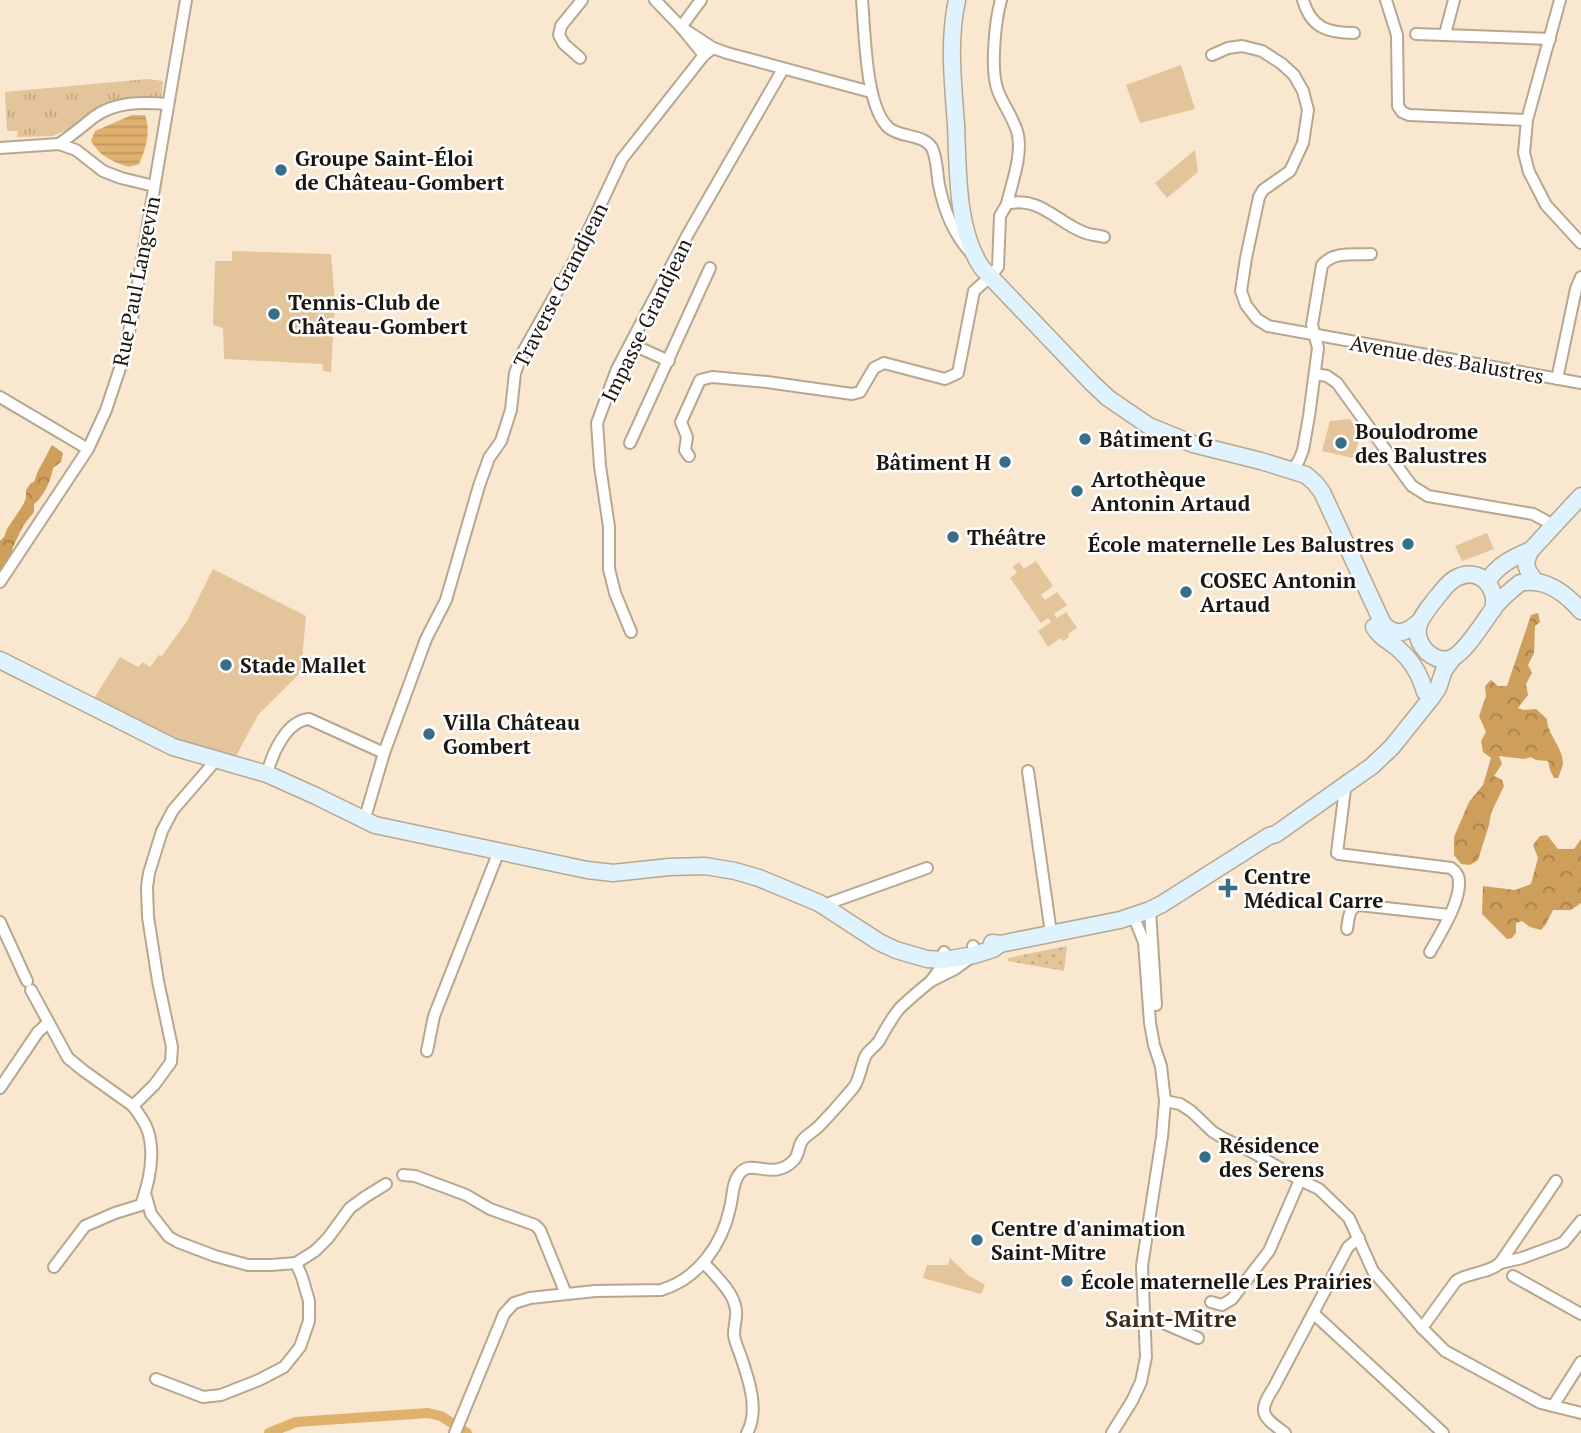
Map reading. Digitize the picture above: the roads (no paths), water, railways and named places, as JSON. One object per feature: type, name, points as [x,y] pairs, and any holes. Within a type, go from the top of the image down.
[{"type":"street","name":"Rue Paul Langevin","points":[[1,579],[88,449],[106,410],[122,362],[132,319],[186,0]]},
{"type":"street","points":[[580,58],[564,44],[559,35],[561,26],[582,0]]},
{"type":"street","points":[[655,0],[708,52],[871,92]]},
{"type":"street","points":[[681,27],[701,0]]},
{"type":"street","points":[[862,0],[871,92],[884,123],[892,131],[925,141],[931,146],[948,216],[962,243],[990,277],[1108,398],[1149,426],[1173,437],[1306,475],[1322,492],[1383,624],[1390,630],[1401,633],[1409,630],[1457,577],[1504,558],[1512,558]]},
{"type":"street","points":[[957,0],[951,42],[959,187],[964,222],[976,260]]},
{"type":"street","points":[[689,456],[685,450],[687,436],[681,422],[700,380],[712,377],[767,382],[852,394],[860,392],[874,368],[884,363],[945,379],[958,373],[974,291],[998,267],[1000,216],[1007,204],[1018,154],[1018,134],[997,89],[994,74],[996,15],[1000,0]]},
{"type":"street","points":[[1303,0],[1307,12],[1325,29],[1333,33],[1354,33]]},
{"type":"street","points":[[1386,0],[1397,35],[1398,106],[1402,112],[1409,116],[1527,120]]},
{"type":"street","points":[[1445,34],[1454,0]]},
{"type":"street","points":[[1560,0],[1527,120],[1524,153],[1528,172],[1546,205],[1581,243]]},
{"type":"street","points":[[1416,34],[1549,39]]},
{"type":"street","name":"Avenue des Balustres","points":[[1212,55],[1228,48],[1242,46],[1262,51],[1294,75],[1303,91],[1308,110],[1303,143],[1290,171],[1263,190],[1259,197],[1241,291],[1246,305],[1257,319],[1268,326],[1581,383]]},
{"type":"street","name":"Traverse Grandjean","points":[[364,821],[384,752],[426,639],[446,600],[489,458],[500,441],[511,410],[514,373],[523,352],[573,263],[622,159],[708,52]]},
{"type":"street","name":"Impasse Grandjean","points":[[631,632],[615,593],[609,569],[610,527],[600,466],[597,423],[617,369],[688,234],[783,69]]},
{"type":"street","points":[[59,144],[110,108],[134,103],[169,104]]},
{"type":"street","points":[[0,148],[59,144],[76,150],[103,171],[154,186]]},
{"type":"street","points":[[1007,204],[1017,201],[1032,204],[1084,233],[1104,237]]},
{"type":"street","points":[[1292,472],[1303,450],[1315,374],[1318,348],[1312,325],[1322,265],[1327,259],[1338,255],[1371,254]]},
{"type":"street","points":[[630,443],[710,268]]},
{"type":"street","points":[[1557,379],[1577,306],[1576,289],[1581,277]]},
{"type":"street","points":[[631,344],[669,361]]},
{"type":"street","points":[[1315,374],[1327,376],[1337,383],[1412,486],[1420,492],[1443,499],[1533,514],[1552,527]]},
{"type":"street","points":[[0,397],[88,449]]},
{"type":"street","points":[[1292,472],[1309,489],[1372,624],[1381,636],[1413,663],[1425,692]]},
{"type":"street","points":[[1527,582],[1527,558],[1531,550],[1581,496]]},
{"type":"street","points":[[1493,610],[1495,602],[1490,586],[1493,573],[1512,558],[1531,550]]},
{"type":"street","points":[[1469,574],[1476,575],[1490,586],[1543,582],[1567,597],[1581,611]]},
{"type":"street","points":[[1346,780],[1372,766],[1392,747],[1432,697],[1444,670],[1453,658],[1506,594],[1527,582]]},
{"type":"street","points":[[0,660],[173,747],[267,774],[364,821],[587,870],[613,873],[669,867],[705,866],[725,869],[759,878],[824,905],[879,942],[927,959],[993,949],[1000,944],[1120,920],[1150,910],[1276,834],[1346,780],[1381,745],[1425,692],[1435,672],[1418,637],[1419,622]]},
{"type":"street","points":[[1390,642],[1414,642],[1438,659],[1453,658]]},
{"type":"street","points":[[267,774],[280,744],[291,727],[301,720],[309,719],[384,752]]},
{"type":"street","points":[[133,1106],[155,1084],[171,1062],[172,1054],[148,916],[149,873],[162,831],[173,810],[214,759]]},
{"type":"street","points":[[1028,771],[1051,933]]},
{"type":"street","points":[[1346,780],[1337,853],[1339,855],[1451,868],[1458,874],[1457,898],[1430,952]]},
{"type":"street","points":[[427,1051],[434,1016],[499,851]]},
{"type":"street","points":[[824,905],[927,868]]},
{"type":"street","points":[[1347,929],[1350,912],[1359,905],[1449,915]]},
{"type":"street","points":[[1150,910],[1157,1044]]},
{"type":"street","points":[[1112,1433],[1141,1382],[1146,1357],[1143,1276],[1148,1268],[1168,1140],[1166,1060],[1150,1023],[1144,942],[1133,915]]},
{"type":"street","points":[[0,922],[29,986],[68,1058],[133,1106],[148,1130],[152,1153],[141,1205],[85,1226],[54,1267]]},
{"type":"street","points":[[931,981],[955,969],[974,950]]},
{"type":"street","points":[[455,1433],[504,1314],[514,1303],[530,1298],[595,1291],[661,1290],[688,1276],[704,1263],[724,1229],[738,1174],[750,1167],[772,1171],[781,1169],[794,1160],[804,1138],[817,1128],[856,1084],[866,1054],[877,1044],[899,1010],[931,981],[942,966],[944,956]]},
{"type":"street","points":[[0,1088],[38,1032],[48,1023]]},
{"type":"street","points":[[1168,1102],[1180,1104],[1213,1132],[1319,1189],[1349,1218],[1373,1271],[1445,1351],[1541,1403],[1581,1413]]},
{"type":"street","points":[[403,1175],[415,1175],[442,1185],[490,1209],[535,1225],[540,1230],[566,1294]]},
{"type":"street","points":[[1211,1303],[1222,1305],[1232,1299],[1269,1251],[1300,1180]]},
{"type":"street","points":[[1422,1328],[1456,1281],[1463,1276],[1494,1268],[1500,1263],[1556,1181]]},
{"type":"street","points":[[145,1193],[151,1213],[169,1237],[215,1256],[248,1265],[296,1263],[315,1251],[328,1238],[350,1208],[386,1184]]},
{"type":"street","points":[[1500,1263],[1560,1244],[1581,1221]]},
{"type":"street","points":[[1285,1433],[1266,1418],[1263,1410],[1265,1401],[1348,1247],[1359,1238]]},
{"type":"street","points":[[156,1379],[203,1397],[221,1395],[285,1367],[300,1347],[309,1321],[309,1301],[296,1263]]},
{"type":"street","points":[[704,1263],[734,1301],[737,1317],[733,1335],[751,1390],[752,1407],[747,1433]]},
{"type":"street","points":[[1513,1276],[1581,1314]]},
{"type":"street","points":[[1313,1313],[1443,1433]]},
{"type":"street","points":[[1145,1318],[1198,1338]]},
{"type":"street","points":[[1553,1406],[1581,1362]]},
{"type":"waterway","points":[[269,1433],[296,1422],[428,1413],[441,1416],[467,1433]]},
{"type":"place","name":"Groupe Saint-Éloi de Château-Gombert","points":[[281,170]]},
{"type":"place","name":"Tennis-Club de Château-Gombert","points":[[274,314]]},
{"type":"place","name":"Bâtiment G","points":[[1085,439]]},
{"type":"place","name":"Boulodrome des Balustres","points":[[1341,443]]},
{"type":"place","name":"Bâtiment H","points":[[1005,462]]},
{"type":"place","name":"Artothèque Antonin Artaud","points":[[1077,491]]},
{"type":"place","name":"Théâtre","points":[[953,537]]},
{"type":"place","name":"École maternelle Les Balustres","points":[[1408,544]]},
{"type":"place","name":"COSEC Antonin Artaud","points":[[1186,592]]},
{"type":"place","name":"Stade Mallet","points":[[226,665]]},
{"type":"place","name":"Villa Château Gombert","points":[[429,734]]},
{"type":"place","name":"Centre Médical Carre","points":[[1228,888]]},
{"type":"place","name":"Résidence des Serens","points":[[1205,1157]]},
{"type":"place","name":"Centre d'animation Saint-Mitre","points":[[977,1240]]},
{"type":"place","name":"École maternelle Les Prairies","points":[[1067,1281]]},
{"type":"district","name":"Saint-Mitre","points":[[1171,1318]]}]
